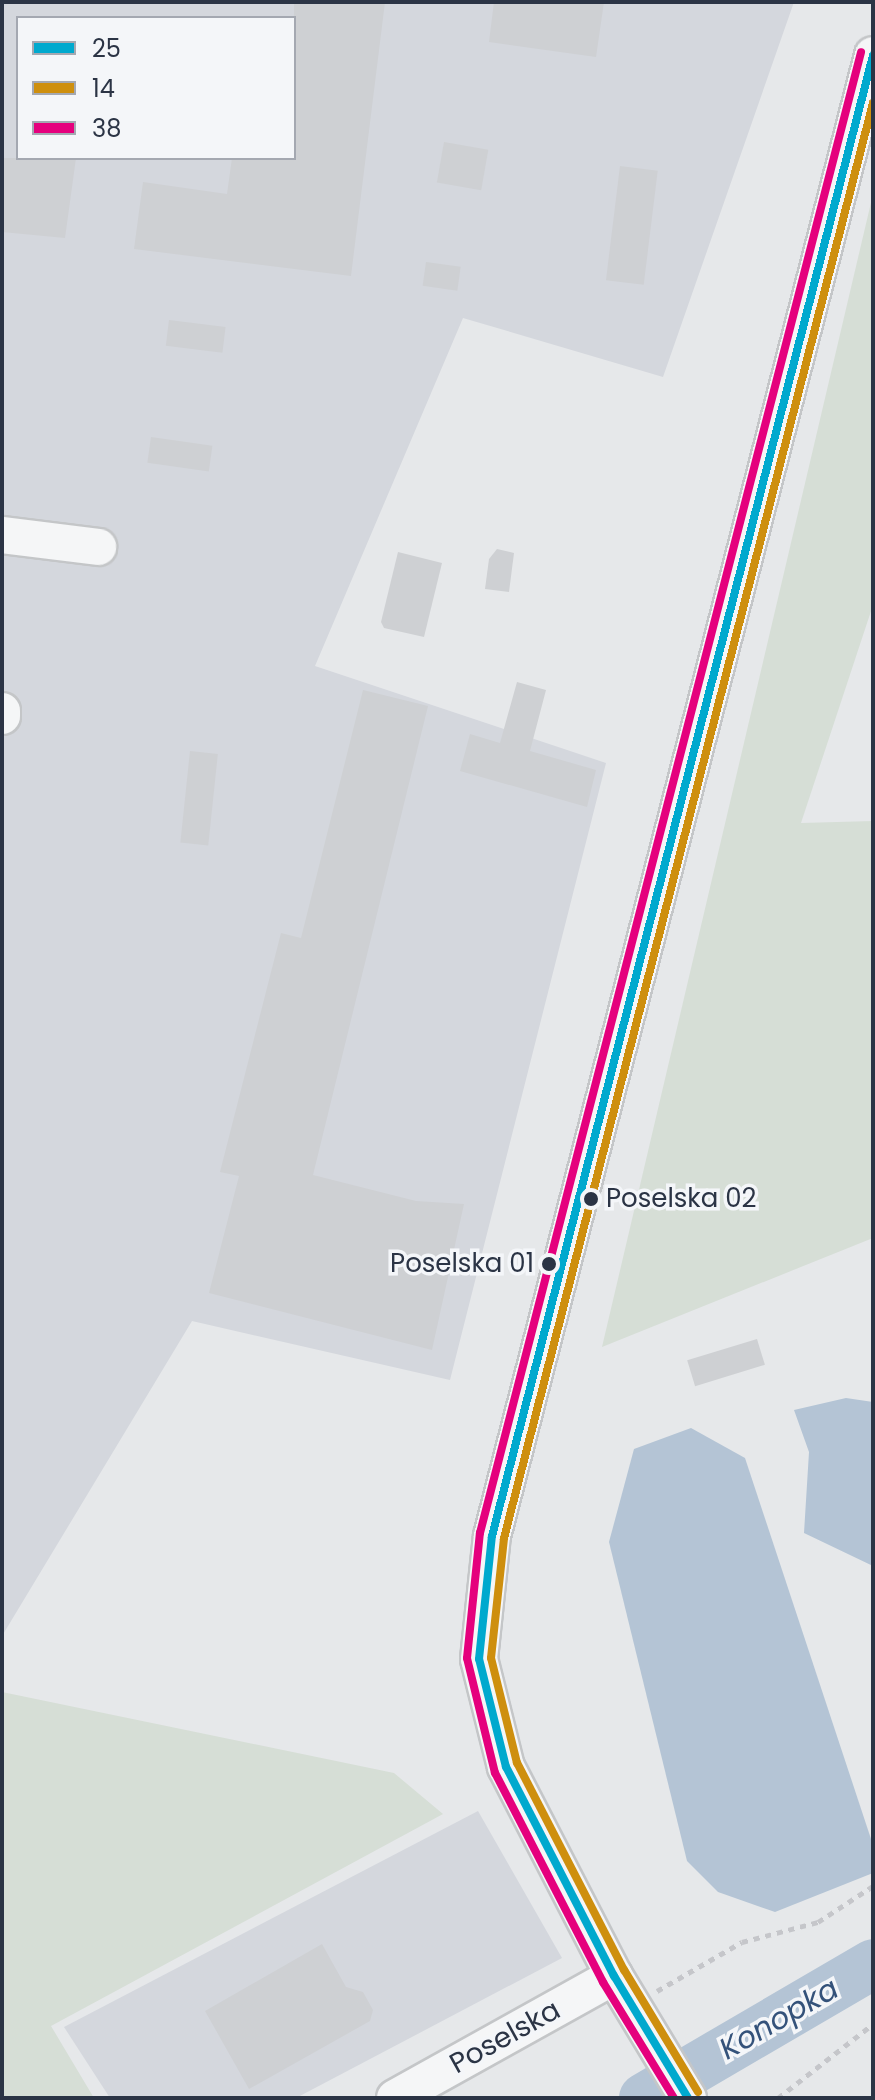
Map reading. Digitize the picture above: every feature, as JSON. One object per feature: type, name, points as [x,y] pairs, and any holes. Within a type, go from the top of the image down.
[{"type":"street","points":[[688,2098],[623,1990],[506,1767],[479,1659],[492,1536],[873,55]]},
{"type":"street","points":[[2,535],[98,547]]},
{"type":"street","name":"Poselska","points":[[395,2098],[623,1990]]},
{"type":"path","points":[[623,1990],[742,1942],[818,1922],[873,1886]]},
{"type":"path","points":[[778,2098],[873,2024]]},
{"type":"shaded area","points":[[2,2],[794,2],[663,377],[463,318],[315,666],[606,763],[450,1380],[192,1321],[2,1636]]},
{"type":"shaded area","points":[[873,194],[873,605],[801,823],[873,821],[873,1238],[602,1347]]},
{"type":"shaded area","points":[[2,1692],[394,1773],[443,1814],[51,2026],[94,2098],[2,2098]]},
{"type":"shaded area","points":[[478,1811],[562,1958],[296,2098],[110,2098],[64,2027]]},
{"type":"water","points":[[846,1398],[873,1402],[873,1566],[804,1533],[809,1452],[794,1410]]},
{"type":"water","points":[[691,1428],[745,1458],[873,1845],[873,1873],[775,1912],[718,1892],[687,1861],[609,1542],[634,1449]]},
{"type":"building","points":[[294,2],[385,2],[351,276],[134,249],[143,182],[227,194],[232,160],[296,160]]},
{"type":"building","points":[[494,2],[604,2],[596,57],[489,42]]},
{"type":"building","points":[[444,142],[488,150],[481,190],[437,182]]},
{"type":"building","points":[[2,158],[76,160],[65,238],[2,232]]},
{"type":"building","points":[[620,166],[658,171],[644,285],[606,280]]},
{"type":"building","points":[[426,262],[461,267],[457,291],[423,286]]},
{"type":"building","points":[[169,320],[226,327],[222,353],[166,346]]},
{"type":"building","points":[[151,437],[212,446],[209,471],[147,463]]},
{"type":"building","points":[[497,549],[514,553],[509,592],[485,589],[489,559]]},
{"type":"building","points":[[398,552],[442,563],[424,637],[384,628],[381,622]]},
{"type":"building","points":[[517,682],[546,690],[530,751],[596,770],[587,807],[460,771],[470,734],[500,743]]},
{"type":"building","points":[[363,690],[428,706],[313,1175],[416,1201],[464,1204],[432,1350],[209,1293],[239,1176],[220,1172],[281,933],[301,938]]},
{"type":"building","points":[[190,751],[218,754],[208,845],[180,842]]},
{"type":"building","points":[[757,1339],[765,1365],[695,1386],[687,1360]]},
{"type":"building","points":[[322,1944],[346,1987],[363,1992],[373,2010],[370,2021],[249,2089],[205,2011]]},
{"type":"waterway","name":"Konopka","points":[[644,2098],[873,1964]]},
{"type":"transit line","name":"38","points":[[674,2098],[603,1982],[495,1773],[467,1658],[480,1533],[861,52]]},
{"type":"transit line","name":"25","points":[[688,2098],[614,1976],[506,1767],[479,1659],[492,1536],[873,55]]},
{"type":"transit line","name":"14","points":[[698,2092],[624,1970],[517,1763],[491,1658],[504,1538],[873,103]]},
{"type":"place","name":"Poselska 02","points":[[591,1199]]},
{"type":"place","name":"Poselska 01","points":[[549,1264]]}]
